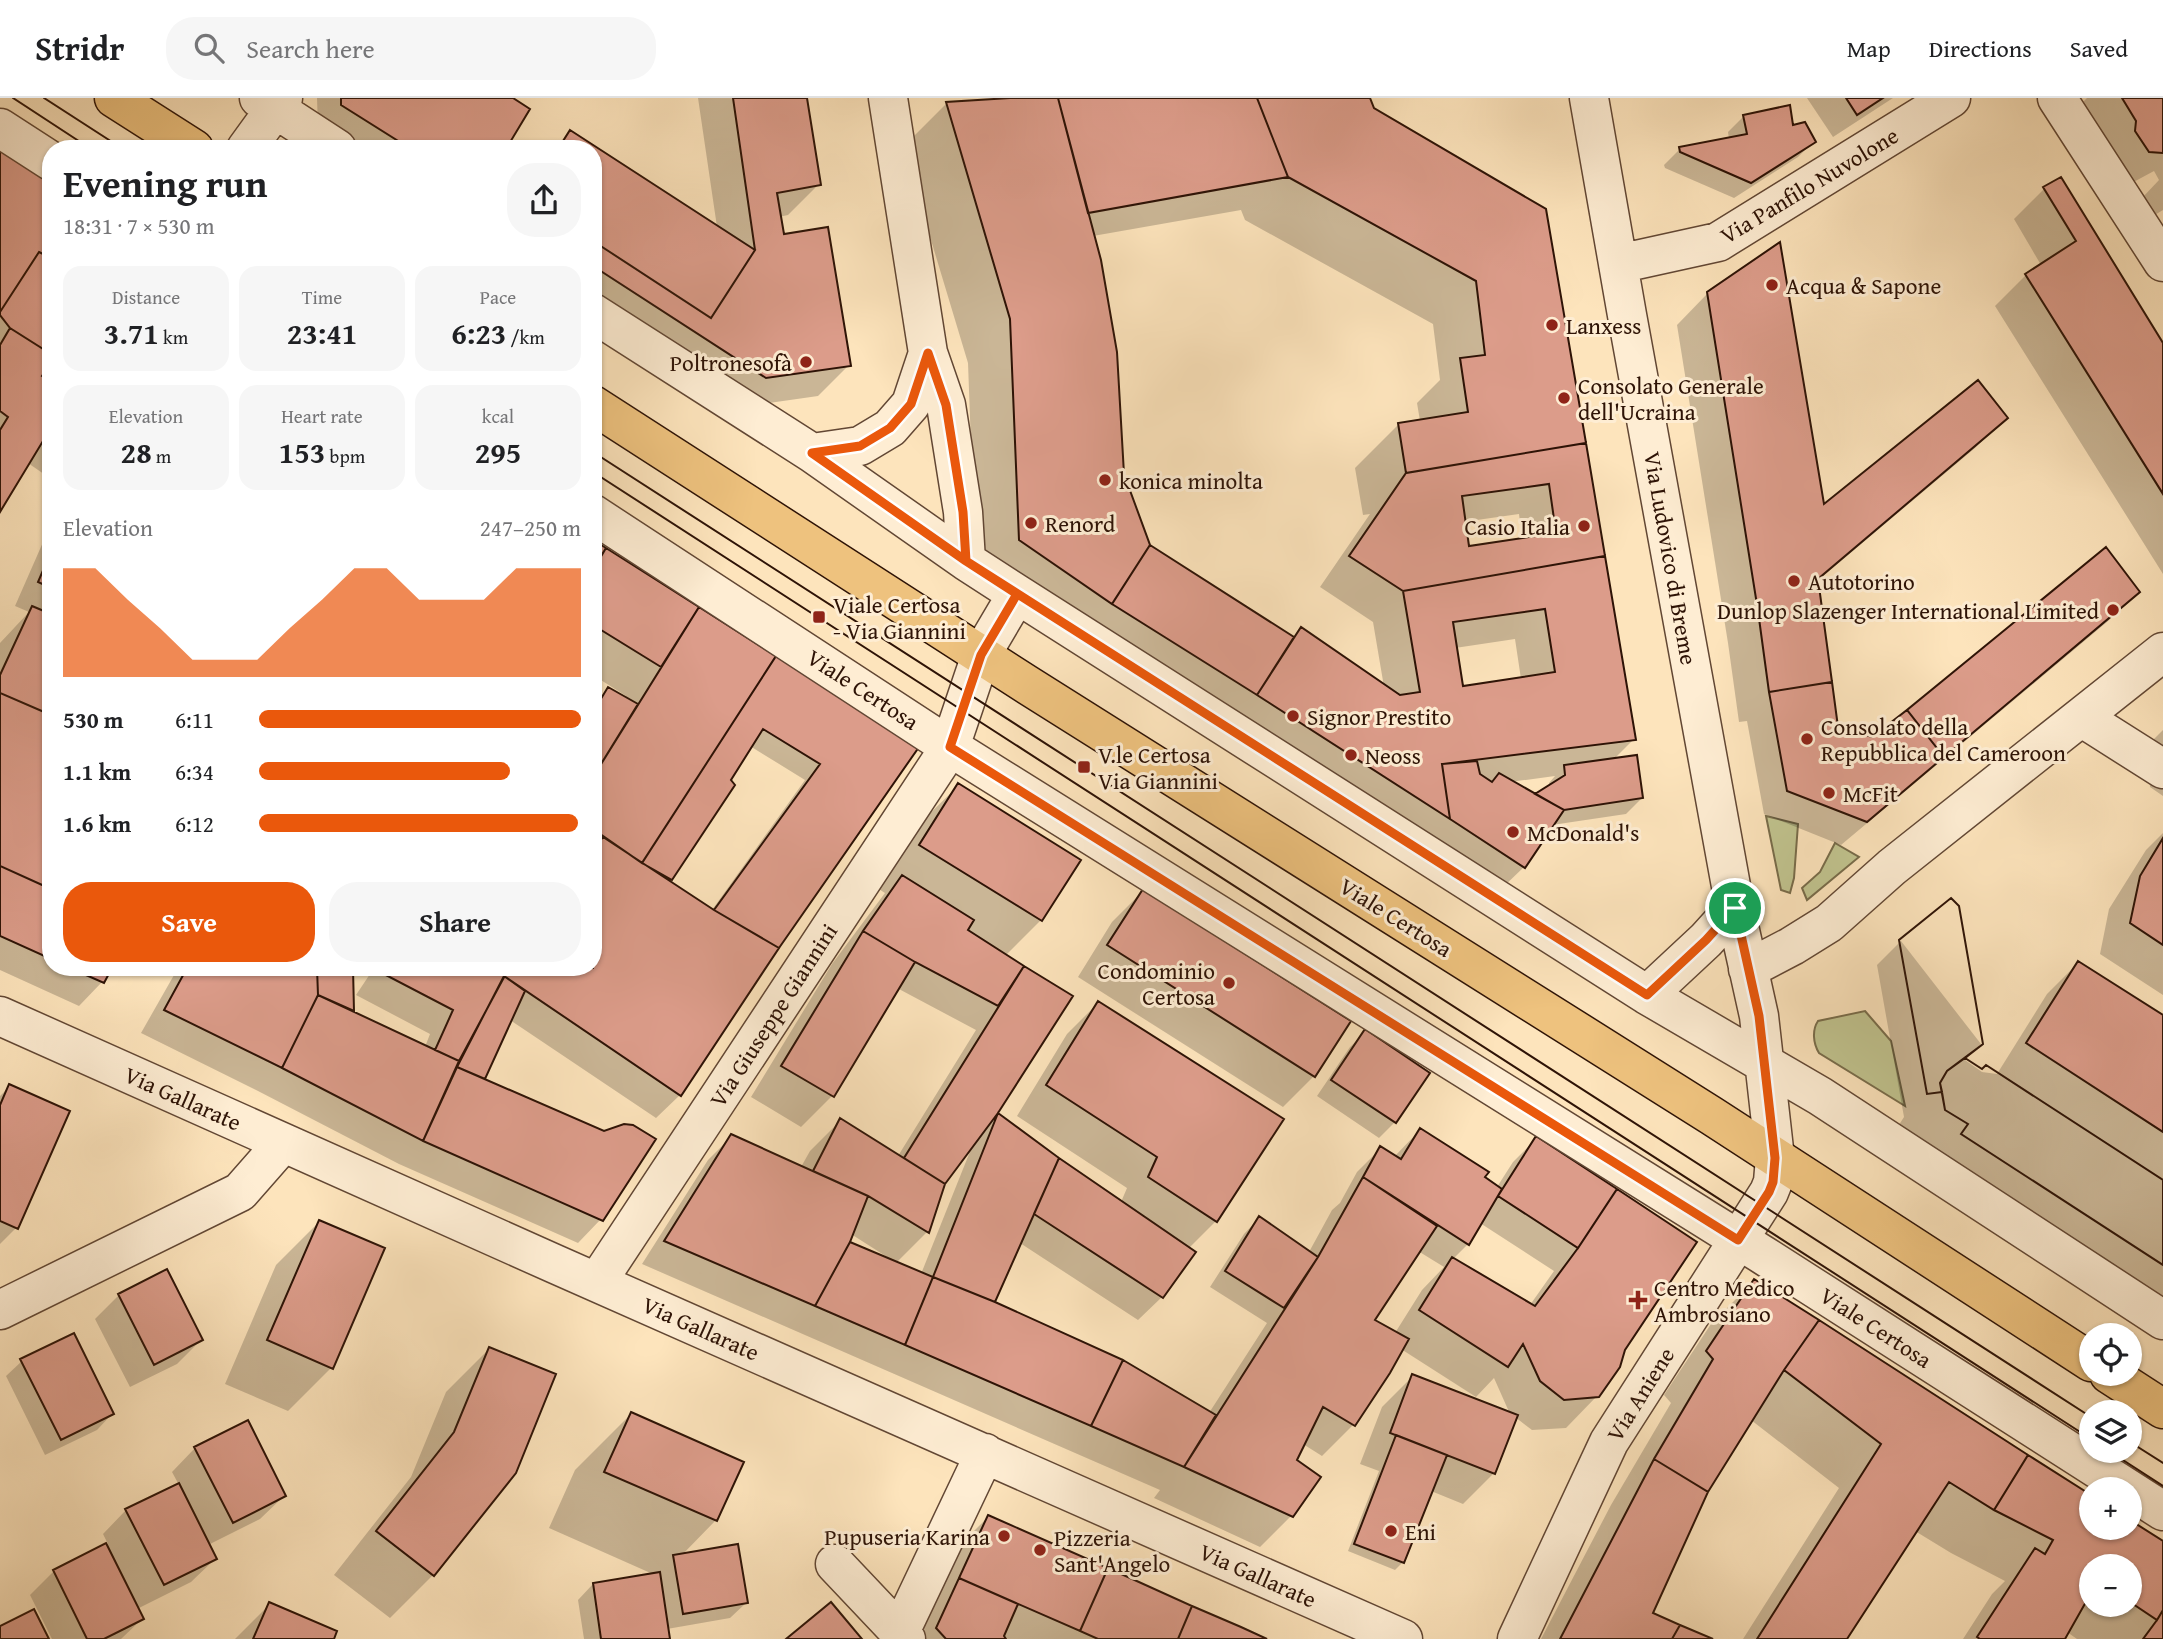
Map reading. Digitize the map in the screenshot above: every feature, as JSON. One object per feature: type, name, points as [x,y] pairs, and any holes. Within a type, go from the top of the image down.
[{"type":"main road","points":[[114,98],[180,140]]},
{"type":"main road","name":"Viale Certosa","points":[[602,411],[981,655],[1712,1116],[2079,1354]]},
{"type":"main road","points":[[2128,1386],[2163,1409]]},
{"type":"street","points":[[888,98],[928,353],[946,405],[963,512],[966,561]]},
{"type":"street","name":"Via Ludovico di Breme","points":[[1589,98],[1735,908],[1759,1016],[1763,1061]]},
{"type":"street","name":"Via Panfilo Nuvolone","points":[[1618,264],[1718,242],[1951,98]]},
{"type":"street","points":[[2057,98],[2163,262]]},
{"type":"street","points":[[251,140],[273,102],[325,140]]},
{"type":"street","points":[[0,128],[42,155]]},
{"type":"street","points":[[602,319],[812,453],[1017,594],[1647,995],[1819,1096],[2163,1320]]},
{"type":"street","points":[[812,453],[860,446],[890,428],[911,404],[928,353]]},
{"type":"street","name":"Viale Certosa","points":[[602,519],[950,747],[1738,1240],[2163,1511]]},
{"type":"street","name":"Via Giuseppe Giannini","points":[[597,1282],[950,747],[981,655],[1017,594]]},
{"type":"street","points":[[1748,969],[1829,923],[1892,867],[2163,652]]},
{"type":"street","points":[[2081,717],[2163,769]]},
{"type":"street","points":[[1647,995],[1706,940],[1735,908]]},
{"type":"street","name":"Via Gallarate","points":[[0,1016],[1403,1639]]},
{"type":"street","points":[[1763,1061],[1775,1158]]},
{"type":"street","points":[[0,1310],[240,1192],[283,1143]]},
{"type":"street","name":"Via Aniene","points":[[1517,1639],[1609,1442],[1769,1192],[1773,1182],[1775,1158]]},
{"type":"street","points":[[835,1564],[903,1636],[985,1453]]},
{"type":"green space","points":[[1766,816],[1798,824],[1794,878],[1790,893],[1781,890]]},
{"type":"green space","points":[[1835,843],[1859,857],[1807,900],[1802,888],[1820,872]]},
{"type":"green space","points":[[1865,1011],[1891,1041],[1905,1106],[1819,1053],[1817,1049],[1814,1032],[1818,1021]]},
{"type":"building","points":[[341,98],[513,98],[530,109],[511,140],[397,140],[341,105]]},
{"type":"building","points":[[733,98],[807,98],[821,185],[777,193],[784,234],[828,227],[851,366],[766,378],[602,272],[602,247],[711,318],[755,250]]},
{"type":"building","points":[[1058,98],[1101,260],[1117,352],[1124,474],[1150,545],[1112,604],[1019,540],[1010,319],[946,102]]},
{"type":"building","points":[[1058,98],[1257,98],[1288,177],[1088,213]]},
{"type":"building","points":[[1257,98],[1370,98],[1374,108],[1546,209],[1586,443],[1406,473],[1398,423],[1468,412],[1460,358],[1485,355],[1476,281],[1288,177]]},
{"type":"building","points":[[1846,98],[1883,98],[1857,115]]},
{"type":"building","points":[[2122,98],[2163,98],[2163,153],[2149,152],[2135,131],[2136,121]]},
{"type":"building","points":[[1790,105],[1793,125],[1805,122],[1816,142],[1751,183],[1680,152],[1679,147],[1747,134],[1743,115]]},
{"type":"building","points":[[570,130],[585,140],[564,140]]},
{"type":"building","points":[[0,149],[42,175],[42,254],[39,252],[0,312]]},
{"type":"building","points":[[602,151],[755,250],[711,318],[602,247]]},
{"type":"building","points":[[2061,177],[2163,343],[2163,494],[2025,274],[2076,241],[2043,187]]},
{"type":"building","points":[[1780,242],[1824,504],[1978,380],[2008,418],[1818,579],[1832,682],[1769,692],[1707,292]]},
{"type":"building","points":[[39,252],[42,254],[42,348],[10,328],[0,312]]},
{"type":"building","points":[[10,328],[42,348],[42,443],[0,512],[0,430],[8,417],[0,411],[0,345]]},
{"type":"building","points":[[1586,443],[1605,556],[1403,591],[1349,556],[1406,473]],"holes":[[[1549,484],[1556,533],[1469,546],[1462,496]]]},
{"type":"building","points":[[1150,545],[1294,637],[1257,695],[1112,604]]},
{"type":"building","points":[[2106,547],[2140,592],[1944,757],[1907,710]]},
{"type":"building","points":[[606,548],[699,607],[661,667],[602,631],[602,555]]},
{"type":"building","points":[[1605,556],[1636,740],[1442,764],[1450,819],[1257,695],[1301,627],[1400,695],[1420,692],[1403,591]],"holes":[[[1545,609],[1555,672],[1463,686],[1453,622]]]},
{"type":"building","points":[[32,606],[42,610],[42,711],[0,693],[0,675]]},
{"type":"building","points":[[699,607],[776,656],[642,863],[602,835],[602,763]]},
{"type":"building","points":[[776,656],[919,747],[779,948],[714,910],[820,764],[763,729],[731,780],[735,785],[672,880],[642,863]]},
{"type":"building","points":[[1832,682],[1838,727],[1872,737],[1907,710],[1944,757],[1867,822],[1787,791],[1769,692]]},
{"type":"building","points":[[608,687],[638,704],[602,762],[602,697]]},
{"type":"building","points":[[0,693],[42,711],[42,885],[0,866]]},
{"type":"building","points":[[1637,755],[1643,798],[1564,810],[1535,794],[1565,775],[1564,765]]},
{"type":"building","points":[[1477,761],[1480,774],[1492,782],[1499,773],[1564,810],[1525,868],[1450,819],[1442,764]]},
{"type":"building","points":[[958,783],[1081,860],[1042,921],[919,845]]},
{"type":"building","points":[[602,838],[779,948],[681,1096],[504,976],[602,976]]},
{"type":"building","points":[[2163,838],[2163,945],[2130,923],[2140,876]]},
{"type":"building","points":[[0,866],[42,885],[42,955],[0,936]]},
{"type":"building","points":[[902,875],[974,920],[968,930],[1024,966],[998,1006],[863,931]]},
{"type":"building","name":"Condominio Certosa","points":[[1143,889],[1351,1021],[1315,1077],[1107,945]]},
{"type":"building","points":[[1951,898],[1959,906],[1983,1044],[1965,1058],[1982,1069],[1986,1065],[2163,1180],[2163,1265],[1961,1134],[1968,1124],[1945,1110],[1942,1092],[1927,1094],[1899,940]]},
{"type":"building","points":[[1951,898],[1959,906],[1983,1044],[1947,1071],[1940,1083],[1942,1092],[1927,1094],[1899,940]]},
{"type":"building","points":[[863,931],[915,962],[834,1097],[781,1066]]},
{"type":"building","points":[[2078,961],[2163,1015],[2163,1132],[2026,1043]]},
{"type":"building","points":[[1024,966],[1073,996],[998,1113],[945,1184],[904,1158]]},
{"type":"building","points":[[88,976],[108,976],[104,983]]},
{"type":"building","points":[[183,976],[317,976],[318,995],[282,1068],[164,1010]]},
{"type":"building","points":[[317,976],[353,976],[354,1011],[318,995]]},
{"type":"building","points":[[388,976],[505,976],[459,1061],[435,1050],[453,1010]]},
{"type":"building","points":[[504,976],[525,991],[485,1079],[457,1067]]},
{"type":"building","points":[[318,995],[459,1061],[423,1141],[282,1068]]},
{"type":"building","points":[[1098,1001],[1284,1119],[1217,1222],[1148,1177],[1157,1157],[1046,1085]]},
{"type":"building","points":[[1365,1029],[1430,1073],[1396,1123],[1331,1080]]},
{"type":"building","points":[[1965,1058],[1982,1069],[1986,1065],[2163,1180],[2163,1265],[1961,1134],[1968,1124],[1945,1110],[1940,1083],[1947,1071]]},
{"type":"building","points":[[457,1067],[604,1131],[624,1124],[633,1125],[656,1139],[603,1221],[423,1141]]},
{"type":"building","points":[[9,1084],[70,1111],[18,1229],[0,1221],[0,1105]]},
{"type":"building","points":[[998,1113],[1059,1158],[995,1302],[933,1277]]},
{"type":"building","points":[[840,1118],[945,1184],[929,1233],[868,1196],[813,1171]]},
{"type":"building","points":[[1420,1128],[1489,1172],[1485,1177],[1502,1189],[1469,1245],[1363,1177],[1380,1146],[1401,1159]]},
{"type":"building","points":[[731,1134],[868,1196],[850,1242],[815,1306],[664,1241]]},
{"type":"building","points":[[1536,1136],[1617,1189],[1578,1248],[1498,1196]]},
{"type":"building","points":[[1059,1158],[1196,1252],[1163,1298],[1034,1214]]},
{"type":"building","points":[[1363,1177],[1437,1226],[1375,1320],[1409,1339],[1355,1426],[1323,1407],[1297,1460],[1321,1477],[1293,1517],[1184,1467],[1318,1257]]},
{"type":"building","points":[[1617,1189],[1697,1242],[1625,1350],[1620,1367],[1599,1397],[1564,1400],[1540,1381],[1523,1344],[1508,1367],[1419,1310],[1452,1257],[1535,1306]]},
{"type":"building","points":[[1259,1216],[1318,1257],[1284,1308],[1225,1271]]},
{"type":"building","points":[[319,1220],[385,1248],[333,1369],[267,1340]]},
{"type":"building","points":[[850,1242],[933,1277],[905,1345],[815,1306]]},
{"type":"building","points":[[167,1269],[203,1340],[154,1365],[118,1294]]},
{"type":"building","points":[[933,1277],[1123,1360],[1091,1426],[905,1345]]},
{"type":"building","points":[[1754,1279],[1819,1320],[1784,1370],[1708,1492],[1654,1459],[1713,1359],[1706,1351]]},
{"type":"building","points":[[1819,1320],[2028,1455],[1994,1510],[1949,1482],[1847,1639],[1757,1639],[1881,1444],[1784,1370]]},
{"type":"building","points":[[74,1333],[114,1414],[61,1440],[20,1359]]},
{"type":"building","points":[[489,1347],[556,1374],[516,1473],[434,1576],[376,1531],[454,1432]]},
{"type":"building","points":[[1123,1360],[1216,1415],[1184,1467],[1091,1426]]},
{"type":"building","points":[[1412,1374],[1518,1415],[1495,1474],[1390,1433]]},
{"type":"building","points":[[631,1412],[744,1462],[717,1521],[604,1472]]},
{"type":"building","points":[[248,1420],[286,1496],[233,1523],[194,1447]]},
{"type":"building","points":[[1396,1435],[1447,1455],[1404,1563],[1354,1544]]},
{"type":"building","points":[[2028,1455],[2079,1487],[2079,1540],[2142,1540],[2142,1528],[2163,1541],[2163,1610],[2157,1620],[2142,1610],[2142,1554],[2079,1554],[2079,1614],[2065,1639],[1977,1637],[2035,1548],[2045,1554],[2053,1540],[1994,1510]]},
{"type":"building","points":[[1654,1459],[1708,1492],[1653,1613],[1680,1625],[1672,1639],[1560,1639]]},
{"type":"building","points":[[179,1483],[217,1559],[164,1585],[125,1509]]},
{"type":"building","points":[[988,1515],[1108,1568],[1080,1631],[959,1578]]},
{"type":"building","points":[[106,1543],[144,1619],[104,1639],[87,1639],[53,1570]]},
{"type":"building","points":[[738,1544],[748,1603],[683,1614],[673,1555]]},
{"type":"building","points":[[1108,1568],[1192,1606],[1178,1639],[1098,1639],[1080,1631]]},
{"type":"building","points":[[660,1572],[670,1639],[601,1639],[593,1583]]},
{"type":"building","points":[[959,1578],[1018,1604],[1004,1636],[1006,1639],[946,1639],[936,1628]]},
{"type":"building","points":[[269,1602],[337,1631],[334,1639],[253,1639]]},
{"type":"building","points":[[831,1602],[862,1639],[786,1639]]},
{"type":"building","points":[[1192,1606],[1241,1627],[1267,1639],[1178,1639]]},
{"type":"building","points":[[34,1609],[49,1639],[0,1639],[0,1626]]},
{"type":"building","points":[[2163,1610],[2163,1639],[2143,1639],[2157,1620]]},
{"type":"building","points":[[1680,1625],[1713,1639],[1672,1639]]},
{"type":"tram line","points":[[13,98],[77,140]]},
{"type":"tram line","points":[[44,98],[109,140]]},
{"type":"tram line","points":[[602,458],[2079,1409]]},
{"type":"tram line","points":[[602,478],[2079,1431]]},
{"type":"tram line","points":[[2142,1450],[2163,1463]]},
{"type":"tram line","points":[[2128,1463],[2163,1486]]},
{"type":"place","name":"Acqua & Sapone","points":[[1772,285]]},
{"type":"place","name":"Lanxess","points":[[1552,325]]},
{"type":"place","name":"Poltronesofà","points":[[806,362]]},
{"type":"place","name":"Consolato Generale dell'Ucraina","points":[[1564,398]]},
{"type":"place","name":"konica minolta","points":[[1105,480]]},
{"type":"place","name":"Renord","points":[[1031,523]]},
{"type":"place","name":"Casio Italia","points":[[1584,526]]},
{"type":"place","name":"Autotorino","points":[[1794,581]]},
{"type":"place","name":"Dunlop Slazenger International Limited","points":[[2113,610]]},
{"type":"place","name":"Viale Certosa - Via Giannini","points":[[819,617]]},
{"type":"place","name":"Signor Prestito","points":[[1293,716]]},
{"type":"place","name":"Consolato della Repubblica del Cameroon","points":[[1807,739]]},
{"type":"place","name":"Neoss","points":[[1351,755]]},
{"type":"place","name":"V.le Certosa Via Giannini","points":[[1084,767]]},
{"type":"place","name":"McFit","points":[[1829,793]]},
{"type":"place","name":"McDonald's","points":[[1513,832]]},
{"type":"place","name":"Condominio Certosa","points":[[1229,983]]},
{"type":"place","name":"Centro Medico Ambrosiano","points":[[1638,1300]]},
{"type":"place","name":"Eni","points":[[1391,1531]]},
{"type":"place","name":"Pupuseria Karina","points":[[1004,1536]]},
{"type":"place","name":"Pizzeria Sant'Angelo","points":[[1040,1550]]},
{"type":"route","points":[[1735,908],[1706,940],[1647,995],[966,561],[963,512],[946,405],[928,353],[911,404],[890,428],[860,446],[812,453],[966,561],[1017,594],[981,655],[950,747],[1738,1240],[1769,1192],[1773,1182],[1775,1158],[1759,1016],[1735,908]]}]
